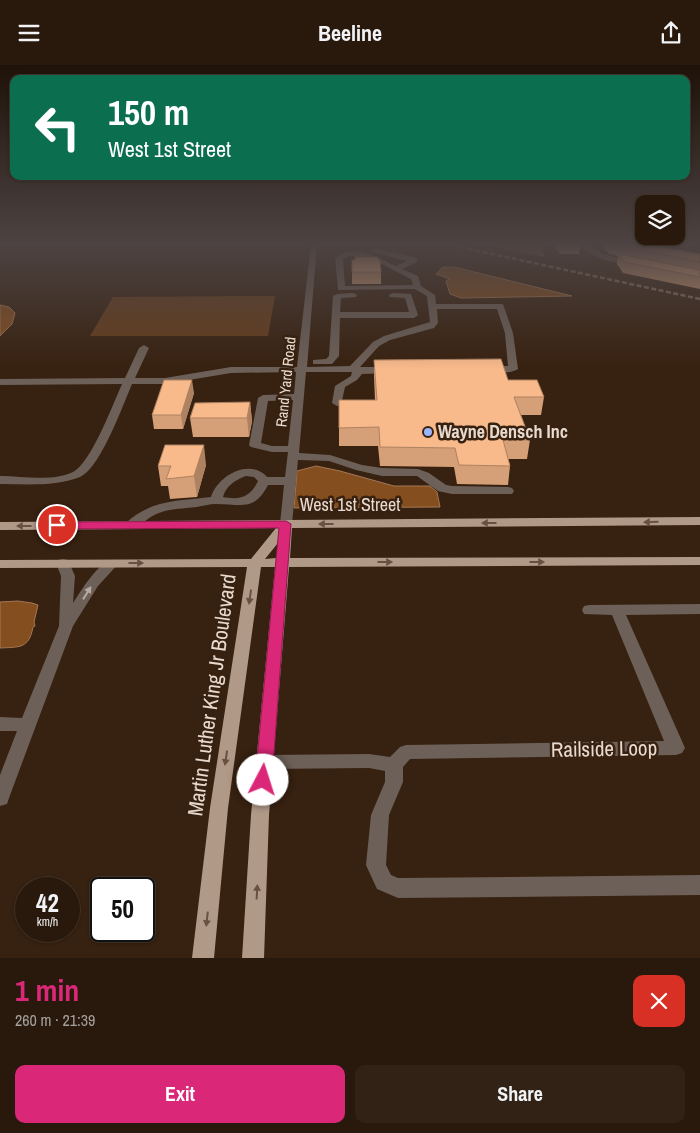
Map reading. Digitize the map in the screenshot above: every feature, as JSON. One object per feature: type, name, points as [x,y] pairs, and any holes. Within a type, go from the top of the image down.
[{"type":"main road","name":"West 1st Street","points":[[0,526],[700,521]]},
{"type":"main road","points":[[253,958],[260,815],[286,524]]},
{"type":"main road","name":"Martin Luther King Jr Boulevard","points":[[203,958],[219,808],[255,562],[286,524]]},
{"type":"main road","points":[[0,564],[255,562],[699,563]]},
{"type":"street","name":"Rand Yard Road","points":[[286,524],[310,286]]},
{"type":"street","points":[[338,403],[340,386],[354,378],[356,370],[376,344],[388,338],[431,326],[434,323],[431,295],[417,287],[341,288],[341,286]]},
{"type":"street","points":[[0,382],[165,381],[231,370],[303,366],[329,362],[332,361],[334,356],[336,315],[337,296],[404,295],[408,296],[414,315],[336,315]]},
{"type":"street","points":[[433,307],[500,306],[509,333],[513,369],[474,369]]},
{"type":"street","points":[[0,480],[52,480],[78,474],[92,461],[144,348]]},
{"type":"street","points":[[303,366],[356,370],[396,370]]},
{"type":"street","points":[[299,397],[262,398],[255,445],[330,458],[360,468],[382,472],[418,473],[425,475],[442,488],[452,490],[508,491]]},
{"type":"street","points":[[216,500],[221,486],[232,477],[245,473],[256,474],[264,481],[290,481]]},
{"type":"street","points":[[132,525],[144,513],[161,506],[216,500],[231,502],[247,501],[252,498],[264,481]]},
{"type":"street","points":[[64,563],[68,569],[69,581],[66,597],[66,626]]},
{"type":"street","points":[[2,788],[66,626],[93,583],[112,563]]},
{"type":"street","points":[[589,610],[700,609]]},
{"type":"street","name":"Railside Loop","points":[[394,765],[406,752],[676,748],[617,610]]},
{"type":"street","points":[[0,725],[28,725]]},
{"type":"street","points":[[265,762],[369,761],[394,765],[394,782],[380,815],[376,865],[384,882],[398,888],[700,885]]},
{"type":"shaded area","points":[[447,286],[530,286],[572,296],[461,298],[450,294]]},
{"type":"shaded area","points":[[275,296],[268,336],[90,336],[113,297]]},
{"type":"shaded area","points":[[0,305],[9,307],[15,313],[12,324],[0,336]]},
{"type":"shaded area","points":[[316,466],[394,486],[430,486],[437,492],[440,507],[294,508],[297,471]]},
{"type":"shaded area","points":[[18,601],[38,605],[34,622],[35,626],[26,643],[18,647],[0,648],[0,602]]},
{"type":"building","name":"Wayne Densch Inc","points":[[501,359],[508,380],[537,380],[544,397],[514,397],[530,440],[503,440],[510,466],[459,465],[455,448],[380,447],[379,427],[339,428],[339,400],[377,400],[374,360]]},
{"type":"building","points":[[164,380],[192,380],[181,415],[152,415]]},
{"type":"building","points":[[250,402],[247,418],[190,418],[195,403]]},
{"type":"building","points":[[165,445],[204,445],[194,476],[166,479],[171,466],[158,466]]},
{"type":"railway","points":[[638,286],[700,299]]},
{"type":"place","name":"Wayne Densch Inc","points":[[428,432]]},
{"type":"route","points":[[57,525],[286,524],[263,780]]}]
